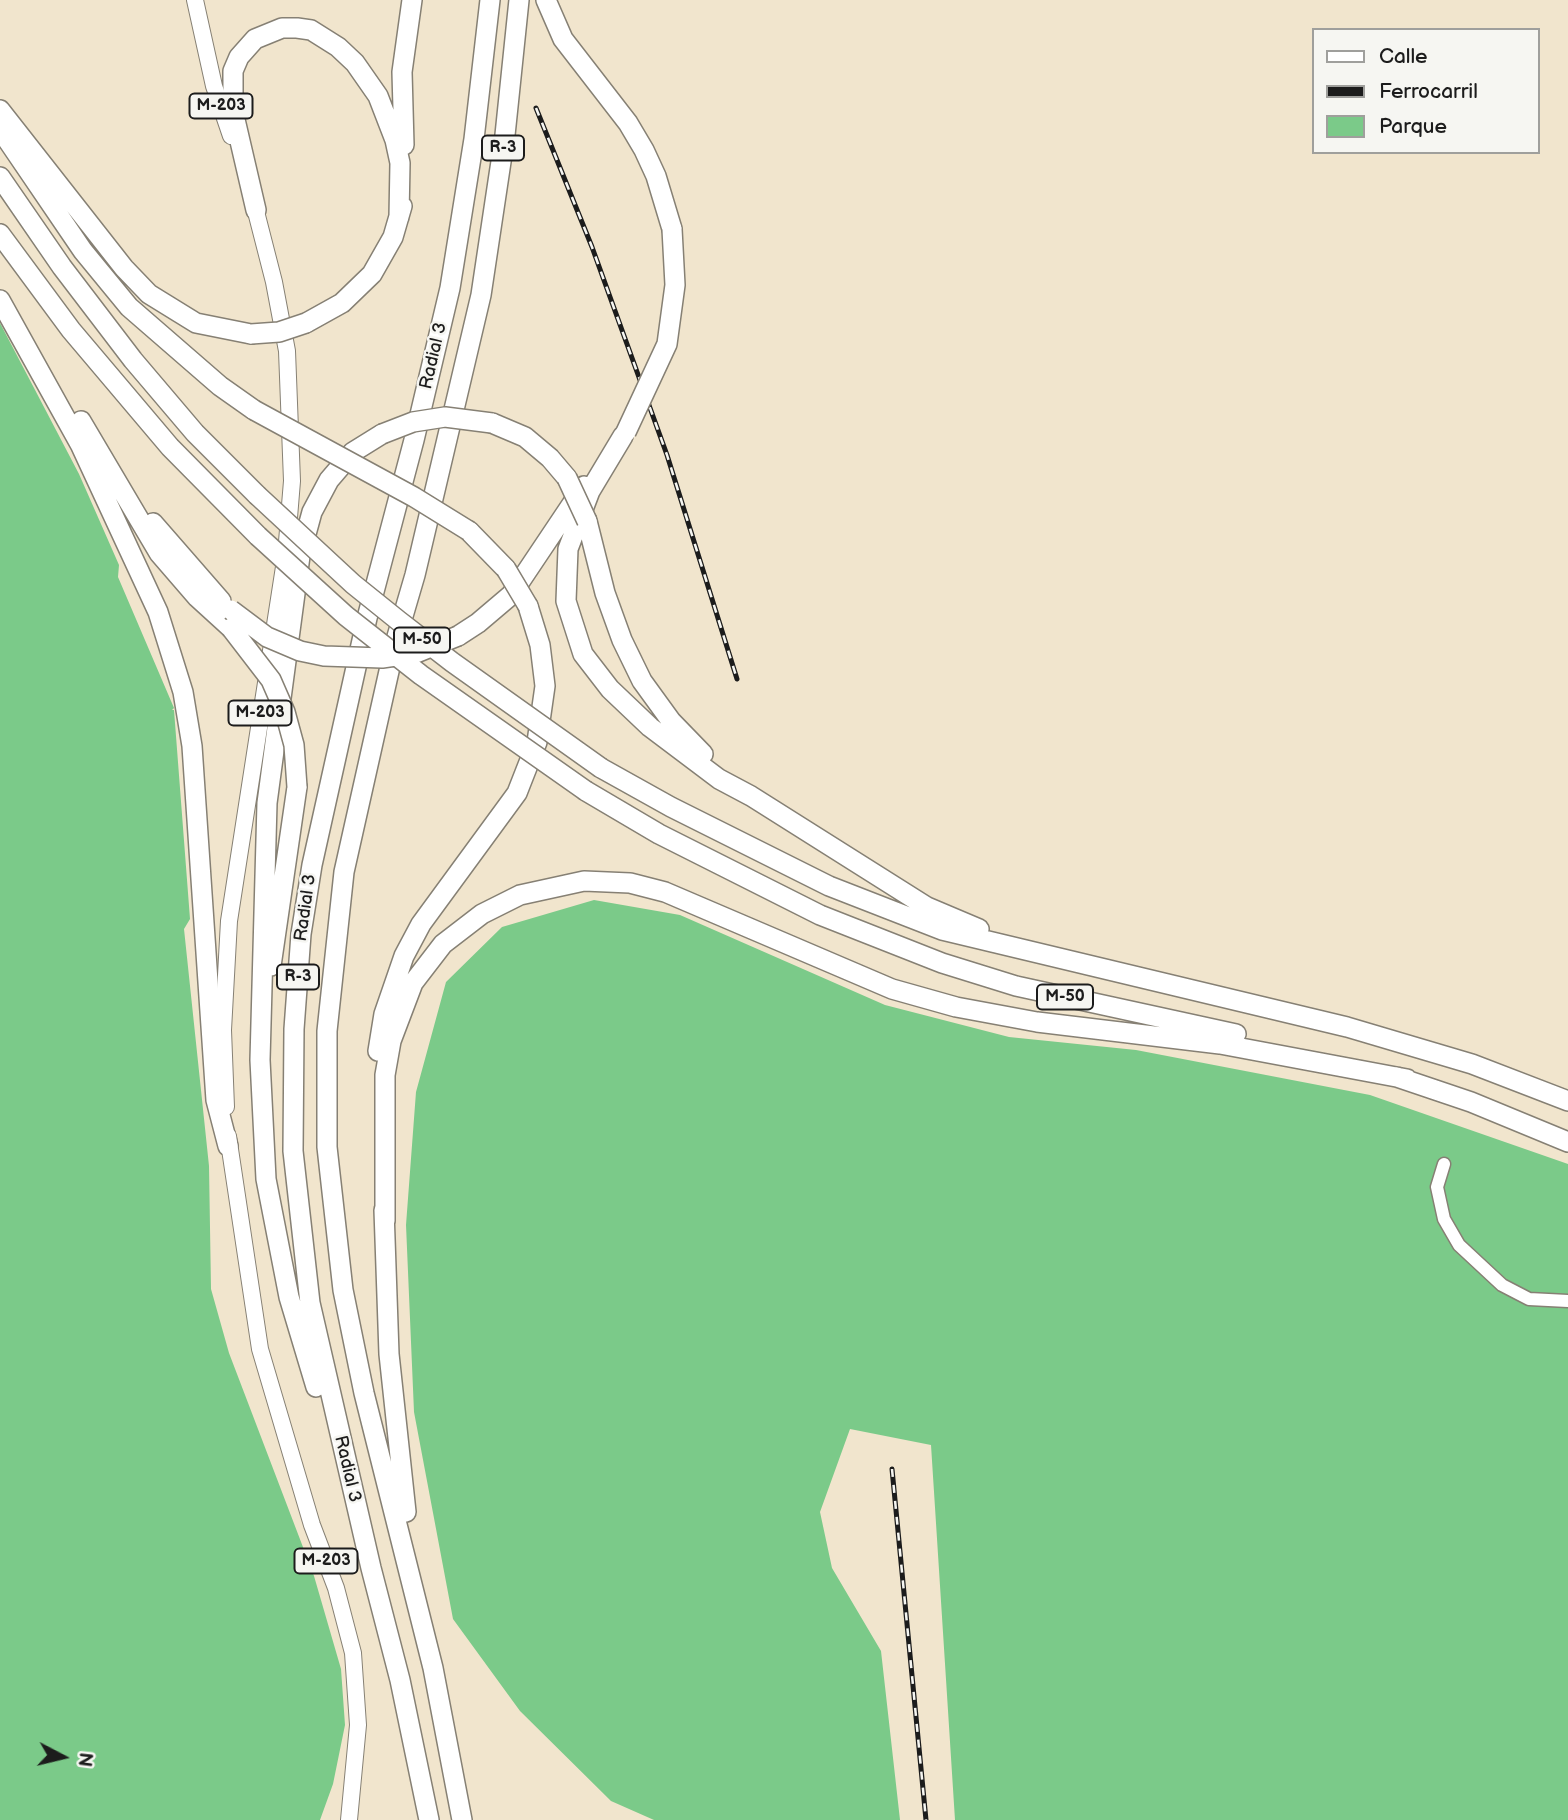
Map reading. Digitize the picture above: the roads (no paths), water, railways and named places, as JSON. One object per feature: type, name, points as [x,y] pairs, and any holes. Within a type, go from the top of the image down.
[{"type":"highway","points":[[0,110],[124,268],[149,294],[196,323],[251,334],[279,332],[306,323],[342,303],[372,274],[393,237],[405,180],[402,72],[412,0]]},
{"type":"highway","name":"Radial 3","points":[[429,1820],[412,1731],[310,1303],[293,1151],[294,1029],[301,934],[312,866],[364,631],[450,288],[474,139],[490,0]]},
{"type":"highway","name":"Radial 3","points":[[462,1820],[452,1757],[411,1576],[364,1393],[343,1290],[327,1147],[327,1031],[344,872],[396,640],[415,575],[481,295],[505,135],[519,0]]},
{"type":"highway","points":[[546,0],[563,39],[628,123],[644,150],[656,176],[673,229],[675,285],[667,344],[649,387],[590,491],[574,528],[565,578],[573,628],[583,654],[620,699],[650,727],[719,779],[751,796],[927,907],[1023,945],[1042,956]]},
{"type":"highway","points":[[256,210],[233,111],[233,71],[239,57],[256,39],[282,28],[297,28],[311,30],[338,47],[355,63],[378,96],[395,140],[400,163],[399,217]]},
{"type":"highway","points":[[0,129],[83,251],[129,307],[220,386],[254,410],[414,497],[468,531],[506,569],[528,606],[540,645],[545,686],[537,742],[517,793],[502,817],[421,924],[404,956],[384,1014],[377,1064],[376,1115],[385,1221]]},
{"type":"highway","name":"M-50","points":[[0,177],[62,267],[133,360],[195,433],[257,495],[342,574],[399,621],[601,768],[682,813],[840,891],[942,930],[1348,1027],[1472,1064],[1568,1101]]},
{"type":"highway","name":"M-50","points":[[0,234],[71,330],[161,436],[258,536],[346,616],[421,676],[586,791],[659,834],[820,915],[942,964],[1016,986],[1257,1039],[1407,1079],[1568,1142]]},
{"type":"highway","points":[[0,287],[93,440],[167,542],[231,619],[271,680],[295,745],[297,787],[271,966],[267,1059],[270,1178],[289,1297]]},
{"type":"highway","points":[[0,300],[92,470],[158,612],[183,692],[191,746],[216,1100],[228,1146]]},
{"type":"highway","points":[[371,1568],[289,1297],[270,1211],[262,1120],[262,916],[267,803],[300,556],[312,512],[329,480],[352,452],[383,434],[413,422],[445,417],[492,423],[524,438],[550,458],[567,478],[587,521],[605,593],[622,640],[642,681],[691,744],[751,796]]},
{"type":"highway","points":[[231,619],[300,651],[324,656],[382,658],[404,655],[458,636],[511,595],[568,506],[624,434]]},
{"type":"highway","points":[[452,1757],[438,1659],[404,1506],[395,1435],[389,1354],[385,1221],[386,1075],[395,1029],[413,983],[443,944],[482,914],[520,895],[583,881],[630,883],[665,892],[892,989],[956,1007],[1037,1022],[1220,1044],[1407,1079]]},
{"type":"main road","name":"M-203","points":[[195,0],[214,86],[256,210],[274,282],[287,351],[292,481],[286,554],[229,921],[223,1030],[228,1146],[260,1349],[308,1512],[336,1588],[353,1653],[358,1725],[353,1779],[339,1820]]},
{"type":"main road","points":[[349,1820],[353,1779]]},
{"type":"street","points":[[1444,1164],[1437,1187],[1444,1219],[1459,1245],[1502,1285],[1529,1298],[1568,1301]]},
{"type":"railway","points":[[536,108],[592,247],[667,455],[737,679]]},
{"type":"railway","points":[[892,1469],[926,1820]]}]
